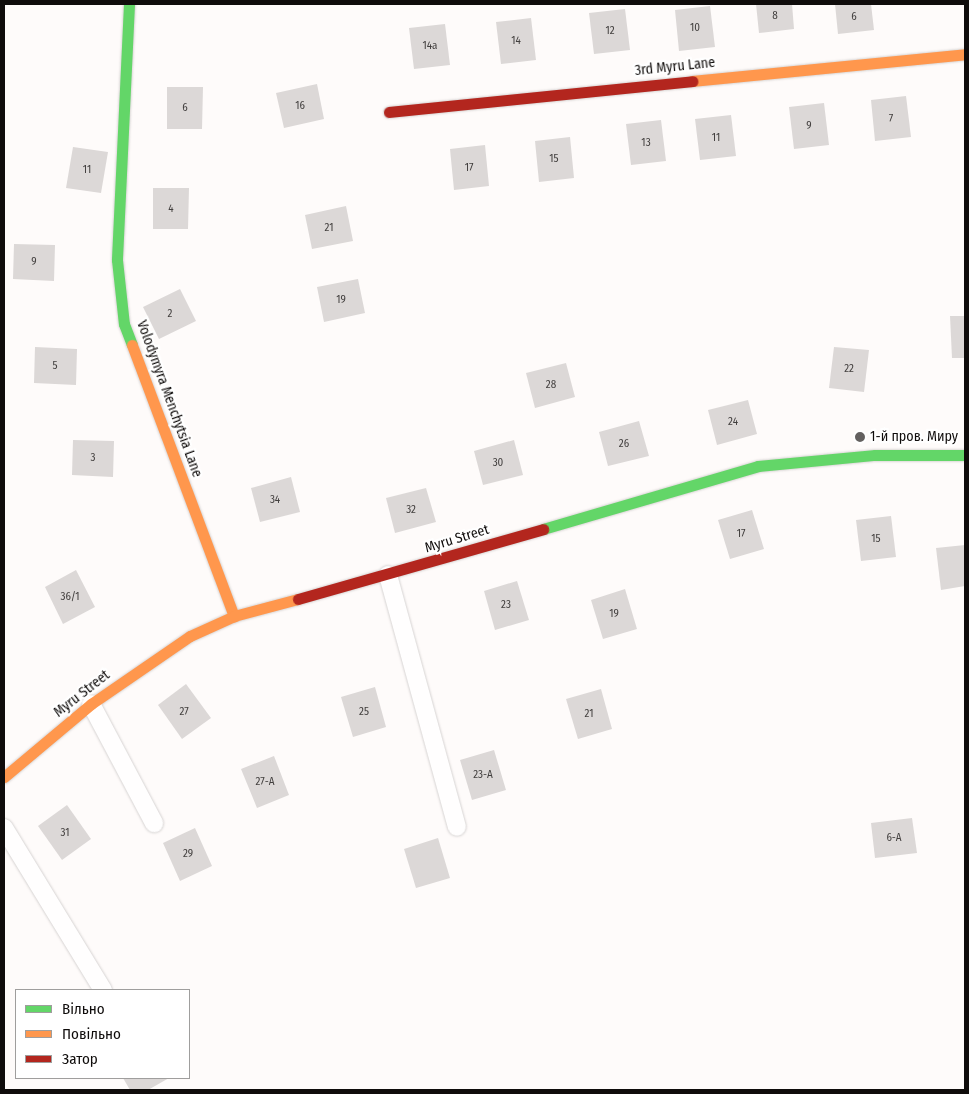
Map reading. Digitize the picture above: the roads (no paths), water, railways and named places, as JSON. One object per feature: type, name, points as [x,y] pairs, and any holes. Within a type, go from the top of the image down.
[{"type":"street","name":"Volodymyra Menchytsia Lane","points":[[129,4],[117,260],[124,324],[234,616]]},
{"type":"street","name":"3rd Myru Lane","points":[[389,112],[965,54]]},
{"type":"street","name":"Myru Street","points":[[4,777],[90,704],[152,659],[190,636],[234,616],[388,575],[758,466],[874,455],[965,454]]},
{"type":"lane","points":[[388,575],[457,827]]},
{"type":"lane","points":[[90,704],[154,823]]},
{"type":"lane","points":[[4,828],[102,989]]},
{"type":"place","name":"1-й пров. Миру","points":[[860,437]]}]
